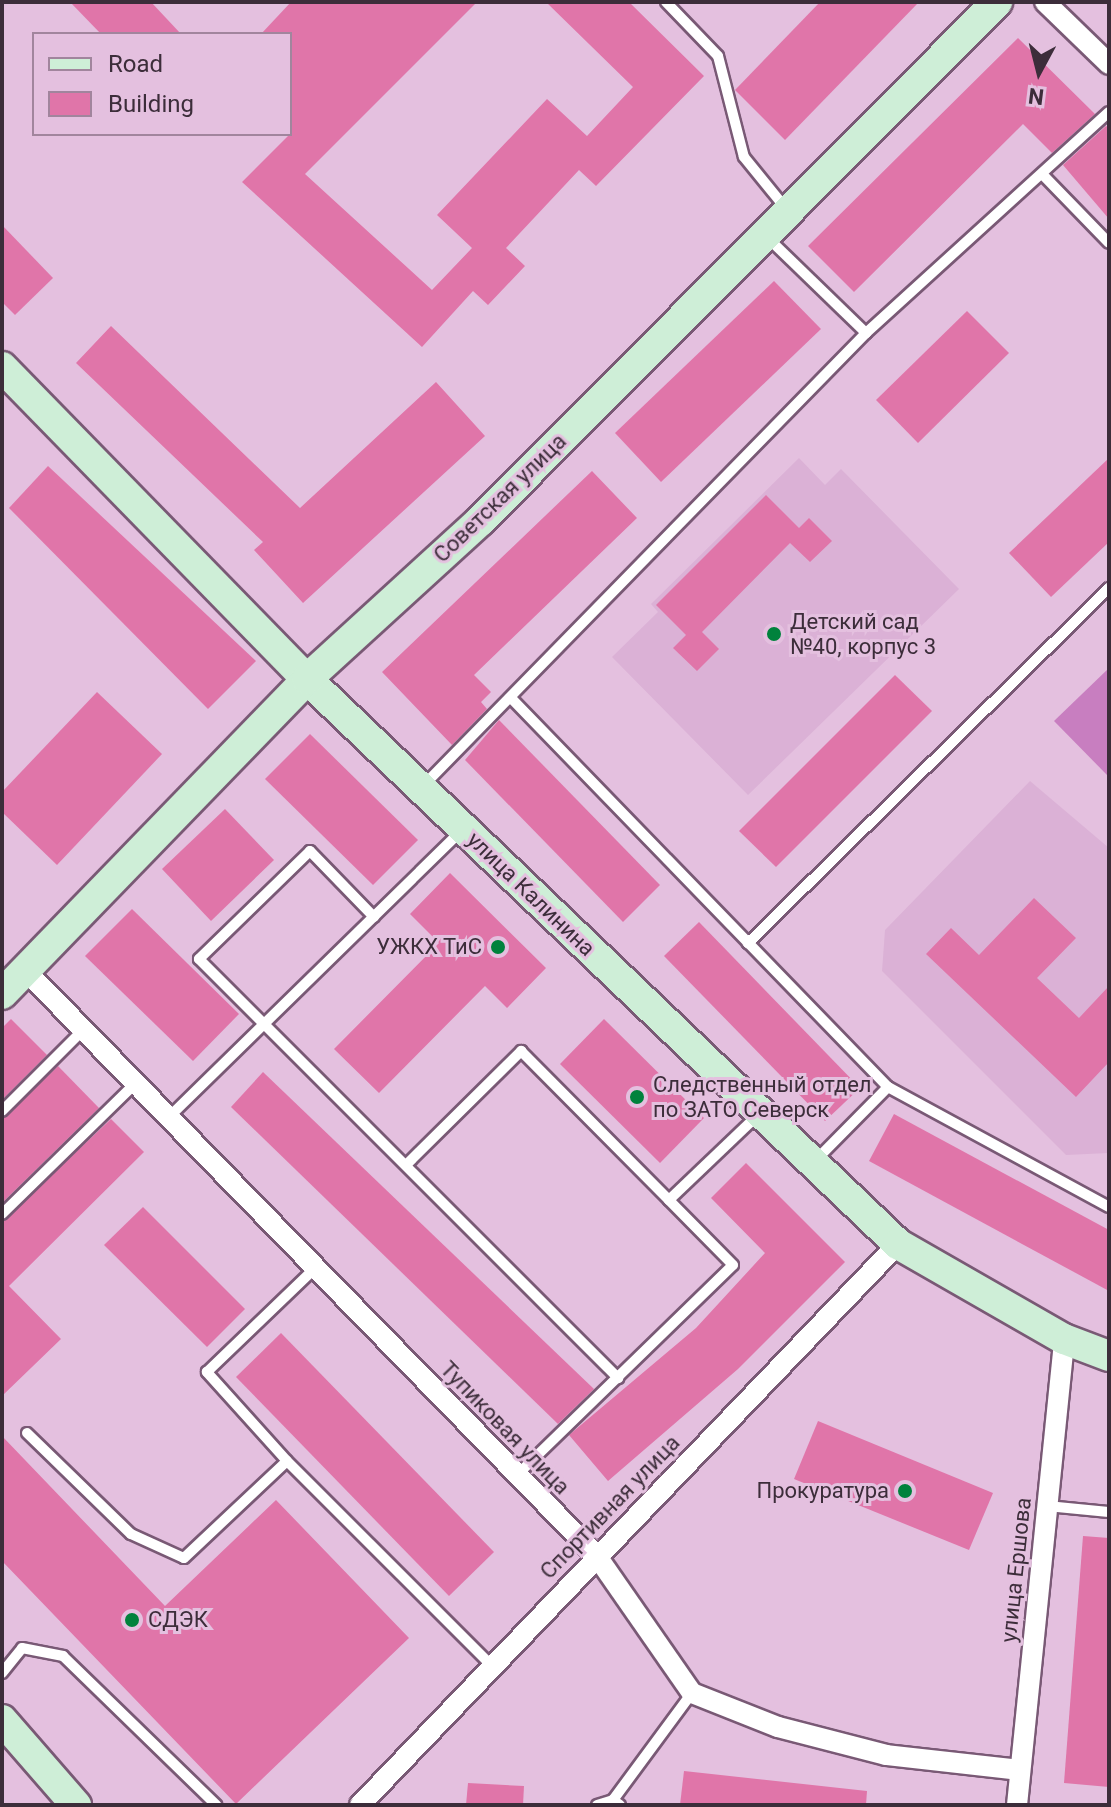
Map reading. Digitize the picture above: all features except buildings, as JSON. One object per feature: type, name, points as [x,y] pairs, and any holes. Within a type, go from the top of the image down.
[{"type":"street","name":"Советская улица","points":[[2,994],[307,679],[480,521],[997,2]]},
{"type":"street","points":[[1045,2],[1109,64]]},
{"type":"street","name":"улица Калинина","points":[[2,367],[307,679],[898,1244],[1064,1339],[1109,1356]]},
{"type":"street","name":"Тупиковая улица","points":[[26,971],[596,1555],[692,1693]]},
{"type":"street","name":"Спортивная улица","points":[[360,1805],[596,1555],[898,1244]]},
{"type":"street","name":"улица Ершова","points":[[1017,1805],[1064,1339]]},
{"type":"street","points":[[692,1693],[778,1727],[886,1755],[1019,1770]]},
{"type":"street","points":[[2,1720],[76,1805]]},
{"type":"lane","points":[[666,2],[718,56],[744,157],[788,212]]},
{"type":"lane","points":[[421,787],[866,333],[1044,176],[1109,112]]},
{"type":"lane","points":[[1044,176],[1109,243]]},
{"type":"lane","points":[[765,235],[866,333]]},
{"type":"lane","points":[[748,943],[1109,588]]},
{"type":"lane","points":[[511,698],[888,1087],[1109,1207]]},
{"type":"lane","points":[[169,1117],[464,829]]},
{"type":"lane","points":[[374,917],[310,851],[199,959],[618,1378]]},
{"type":"lane","points":[[2,1111],[84,1029]]},
{"type":"lane","points":[[407,1164],[521,1051],[733,1265],[517,1475]]},
{"type":"lane","points":[[2,1214],[136,1083]]},
{"type":"lane","points":[[813,1163],[888,1087]]},
{"type":"lane","points":[[669,1200],[761,1113]]},
{"type":"lane","points":[[316,1267],[207,1372],[287,1461],[493,1667]]},
{"type":"lane","points":[[27,1433],[131,1534],[184,1558],[287,1461]]},
{"type":"lane","points":[[1047,1506],[1109,1512]]},
{"type":"lane","points":[[2,1673],[22,1648],[63,1656],[216,1805]]},
{"type":"lane","points":[[597,1805],[616,1802],[692,1693]]},
{"type":"shaded area","name":"Детский сад №40, корпус 3","points":[[799,458],[825,485],[841,469],[959,589],[748,795],[612,657],[658,612],[651,604]]},
{"type":"shaded area","points":[[1109,668],[1109,775],[1108,776],[1054,721]]},
{"type":"shaded area","points":[[1030,781],[1109,848],[1109,1153],[1066,1155],[882,971],[885,930]]},
{"type":"place","name":"Детский сад №40, корпус 3","points":[[774,634]]},
{"type":"place","name":"УЖКХ ТиС","points":[[498,947]]},
{"type":"place","name":"Следственный отдел по ЗАТО Северск","points":[[637,1097]]},
{"type":"place","name":"Прокуратура","points":[[905,1491]]},
{"type":"place","name":"СДЭК","points":[[132,1620]]}]
